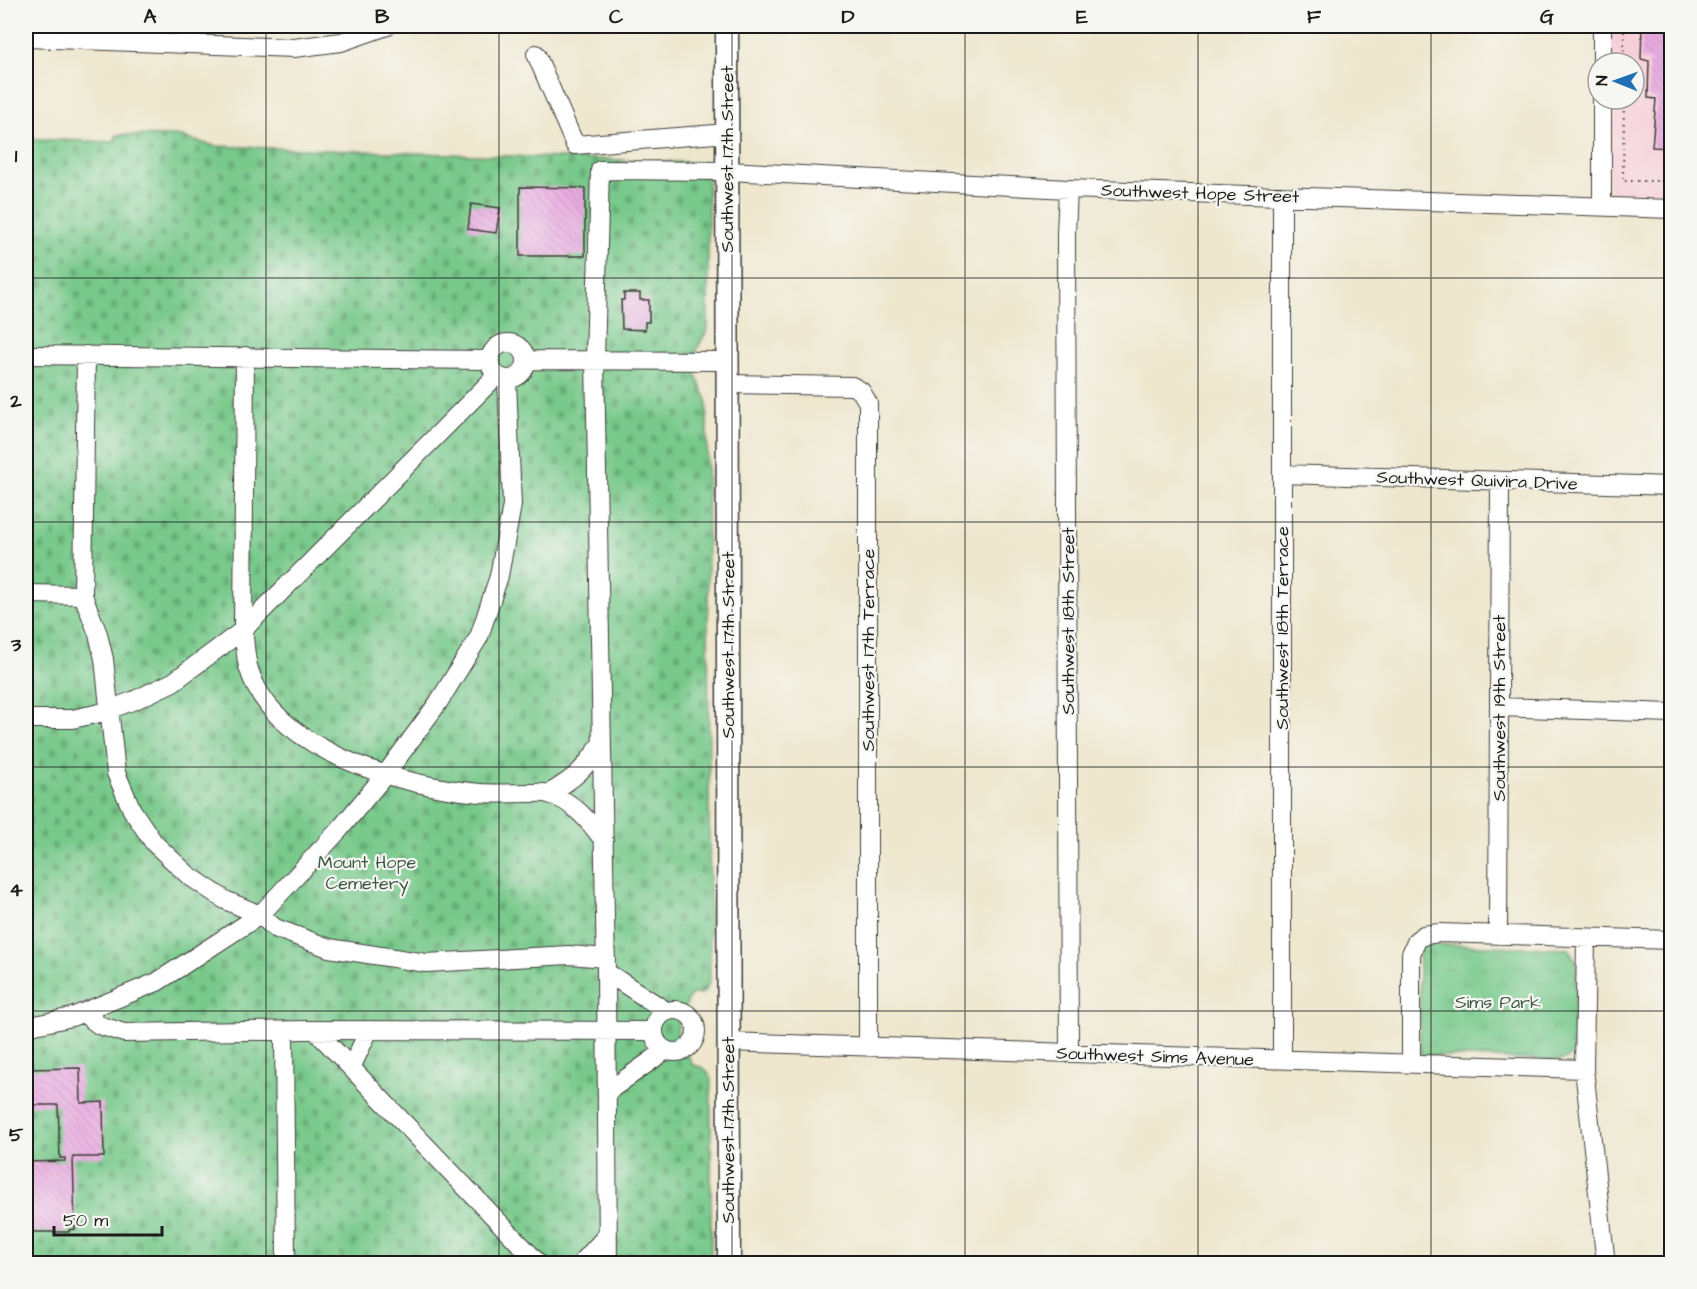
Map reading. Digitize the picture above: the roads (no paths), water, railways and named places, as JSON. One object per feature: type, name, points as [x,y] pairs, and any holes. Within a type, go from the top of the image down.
[{"type":"main road","name":"Southwest 17th Street","points":[[727,26],[729,1263]]},
{"type":"street","points":[[26,38],[113,33],[294,48],[341,42],[387,26]]},
{"type":"street","points":[[1602,26],[1602,51]]},
{"type":"street","points":[[536,54],[575,145],[728,133]]},
{"type":"street","points":[[1602,111],[1602,206]]},
{"type":"street","name":"Southwest Hope Street","points":[[595,360],[600,170],[728,171],[1068,189],[1671,209]]},
{"type":"street","name":"Southwest 18th Street","points":[[1068,189],[1066,258],[1069,1053]]},
{"type":"street","name":"Southwest 18th Terrace","points":[[1282,196],[1282,1060]]},
{"type":"street","points":[[26,355],[245,356],[497,372],[519,376],[526,366],[521,348],[504,343],[494,349],[497,372],[512,505],[499,576],[478,637],[438,703],[385,775],[339,830],[260,915],[157,982],[83,1013],[26,1027]]},
{"type":"street","points":[[86,355],[83,595],[102,651],[116,773],[132,810],[154,843],[188,874],[225,900],[260,915],[275,928],[329,948],[426,963],[569,955],[606,965],[666,1011]]},
{"type":"street","points":[[245,356],[243,630],[248,666],[268,705],[283,721],[322,750],[385,775],[480,793],[548,794],[589,820],[604,841]]},
{"type":"street","points":[[526,360],[727,361]]},
{"type":"street","points":[[595,360],[603,742],[608,1263]]},
{"type":"street","points":[[26,719],[72,719],[108,710],[173,682],[243,630],[497,372]]},
{"type":"street","name":"Southwest 17th Terrace","points":[[727,384],[852,386],[861,391],[868,403],[868,1047]]},
{"type":"street","name":"Southwest Quivira Drive","points":[[1282,474],[1671,486]]},
{"type":"street","name":"Southwest 19th Street","points":[[1498,935],[1500,480]]},
{"type":"street","points":[[26,594],[83,595]]},
{"type":"street","points":[[1499,707],[1671,713]]},
{"type":"street","points":[[548,794],[569,782],[582,771],[603,742]]},
{"type":"street","points":[[1412,1064],[1411,954],[1413,946],[1424,935],[1439,933],[1671,940]]},
{"type":"street","points":[[1586,938],[1584,1069],[1606,1263]]},
{"type":"street","points":[[673,1009],[692,1017],[696,1031],[692,1044],[680,1052],[666,1050],[656,1041],[653,1031],[656,1020],[666,1011],[673,1009]]},
{"type":"street","points":[[83,1013],[99,1024],[124,1034],[315,1030],[653,1031]]},
{"type":"street","points":[[315,1030],[539,1263]]},
{"type":"street","points":[[351,1068],[369,1030]]},
{"type":"street","points":[[284,1031],[286,1263]]},
{"type":"street","name":"Southwest Sims Avenue","points":[[696,1031],[727,1037],[868,1047],[1584,1069]]},
{"type":"street","points":[[607,1092],[666,1050]]},
{"type":"street","points":[[581,1263],[608,1234]]},
{"type":"park label","name":"Mount Hope Cemetery","points":[[367,872]]},
{"type":"park label","name":"Sims Park","points":[[1498,1002]]}]
